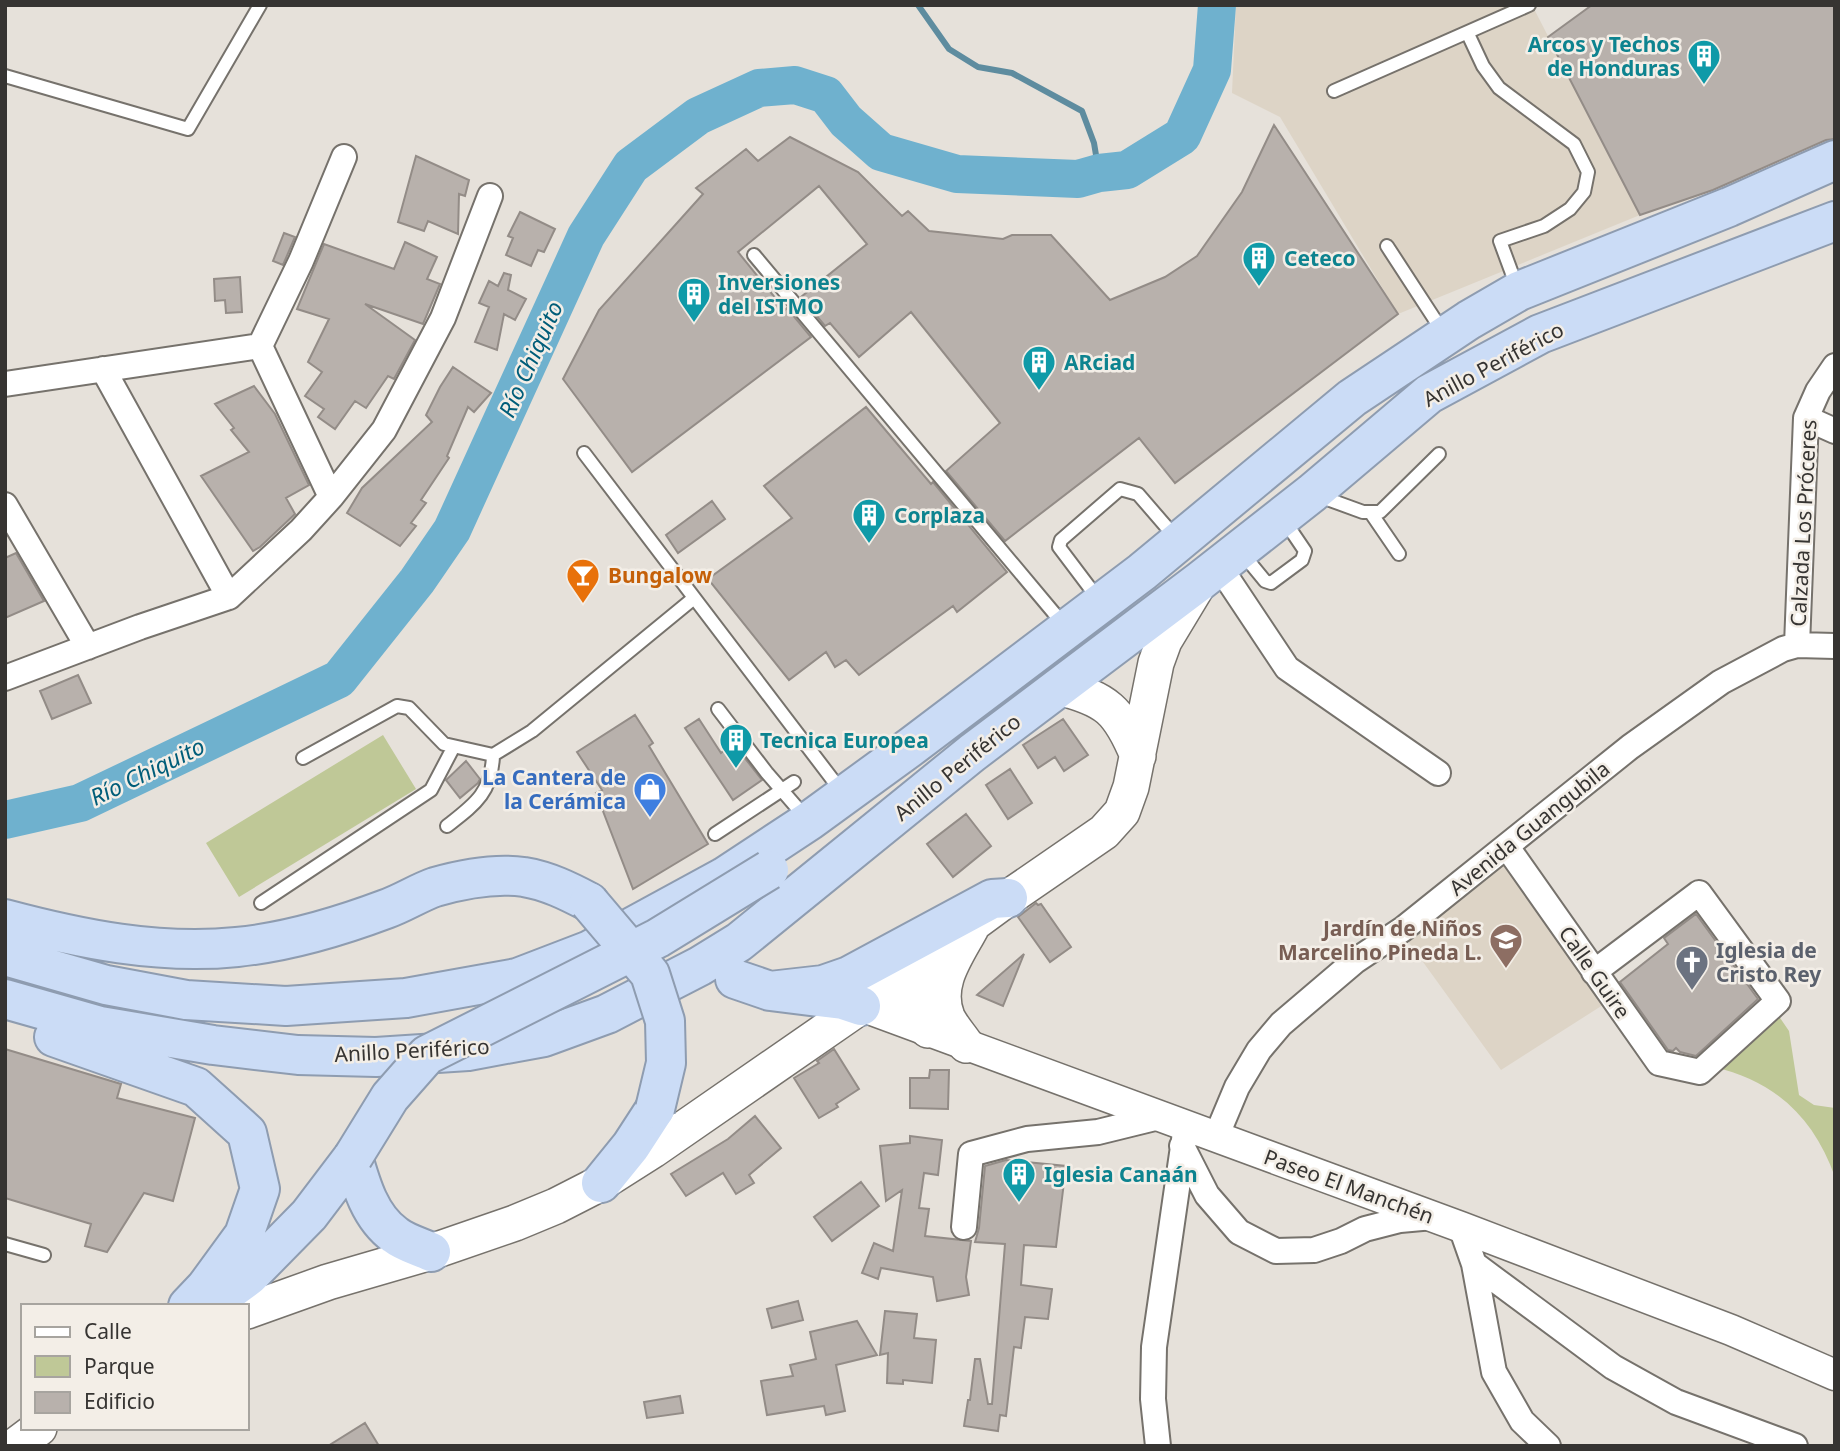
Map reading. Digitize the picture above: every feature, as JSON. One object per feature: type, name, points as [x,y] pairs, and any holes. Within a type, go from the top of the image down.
[{"type":"highway","name":"Anillo Periférico","points":[[5,956],[106,985],[186,1000],[286,1006],[406,998],[517,978],[590,950],[724,877],[809,821],[1101,602],[1352,398],[1457,327],[1518,291],[1729,207],[1835,160]]},
{"type":"highway","points":[[1457,327],[1585,278],[1835,174]]},
{"type":"highway","points":[[1540,334],[1574,307],[1835,206]]},
{"type":"highway","name":"Anillo Periférico","points":[[5,999],[100,1026],[213,1045],[298,1055],[376,1057],[468,1051],[544,1037],[607,1014],[700,966],[739,942],[972,753],[1282,517],[1429,394],[1540,334],[1835,221]]},
{"type":"highway","points":[[214,1304],[248,1293],[353,1157],[390,1097],[427,1055],[658,938],[769,870],[855,801],[912,746]]},
{"type":"highway","points":[[5,919],[116,943],[184,949],[237,947],[317,933],[389,908],[433,888],[481,876],[523,877],[553,884],[589,902],[650,975],[665,1021],[666,1063],[655,1109],[631,1146],[601,1183]]},
{"type":"highway","points":[[861,1006],[843,1000],[753,985],[823,985],[849,975],[992,899],[1007,898]]},
{"type":"highway","points":[[5,1013],[22,1025],[196,1087],[247,1133],[260,1189],[244,1234],[206,1287],[190,1304]]},
{"type":"highway","points":[[353,1157],[362,1187],[374,1212],[395,1235],[431,1252]]},
{"type":"main road","points":[[248,1293],[328,1282],[431,1252],[556,1206],[601,1183],[861,1006],[1007,898],[1104,832],[1122,812],[1131,788],[1156,663],[1170,629],[1220,566]]},
{"type":"main road","points":[[1058,687],[1085,694],[1113,711],[1123,723],[1138,756]]},
{"type":"main road","points":[[966,1045],[947,1017],[942,989],[948,969],[975,921]]},
{"type":"main road","points":[[918,962],[910,989],[912,1013],[928,1030]]},
{"type":"street","points":[[260,346],[301,261],[344,157]]},
{"type":"street","points":[[5,678],[229,597],[301,530],[384,430],[437,331],[490,196]]},
{"type":"street","points":[[5,384],[260,346]]},
{"type":"street","points":[[260,346],[331,497]]},
{"type":"street","name":"Calzada Los Próceres","points":[[1797,645],[1806,418],[1818,391],[1835,366]]},
{"type":"street","points":[[103,369],[229,597]]},
{"type":"street","points":[[1806,418],[1835,431]]},
{"type":"street","points":[[5,505],[88,647]]},
{"type":"street","points":[[1220,566],[1287,668],[1438,773]]},
{"type":"street","name":"Avenida Guangubila","points":[[1216,1137],[1237,1087],[1259,1050],[1281,1024],[1355,961],[1403,929],[1630,747],[1721,682],[1783,649],[1797,645],[1835,646]]},
{"type":"street","name":"Calle Guire","points":[[1507,847],[1594,972],[1659,1063],[1700,1072],[1778,1001],[1699,893],[1594,972]]},
{"type":"street","name":"Paseo El Manchén","points":[[861,1006],[1176,1129],[1216,1137],[1461,1227],[1731,1330],[1835,1375]]},
{"type":"street","points":[[1176,1129],[1207,1195],[1239,1232],[1276,1251],[1314,1250],[1365,1229],[1400,1220],[1433,1217]]},
{"type":"street","points":[[964,1227],[971,1154],[1027,1139],[1098,1132],[1176,1129]]},
{"type":"street","points":[[1158,1446],[1153,1399],[1154,1347],[1176,1129]]},
{"type":"street","points":[[1461,1227],[1474,1264],[1494,1372],[1522,1421],[1548,1446]]},
{"type":"street","points":[[1474,1264],[1614,1367],[1676,1402],[1795,1446]]},
{"type":"lane","points":[[5,76],[188,130],[260,5]]},
{"type":"lane","points":[[1334,91],[1529,5]]},
{"type":"lane","points":[[1468,34],[1483,65],[1499,88],[1574,144],[1588,172],[1584,192],[1570,209],[1544,226],[1500,242],[1518,291]]},
{"type":"lane","points":[[1387,246],[1457,327]]},
{"type":"lane","points":[[754,255],[1066,628]]},
{"type":"lane","points":[[584,453],[844,795]]},
{"type":"lane","points":[[1312,493],[1371,513],[1380,512],[1439,454]]},
{"type":"lane","points":[[1101,602],[1059,547],[1061,540],[1120,489],[1138,494],[1179,541]]},
{"type":"lane","points":[[1371,513],[1399,554]]},
{"type":"lane","points":[[303,758],[397,706],[409,708],[444,744],[493,755],[532,731],[694,598]]},
{"type":"lane","points":[[718,709],[809,821]]},
{"type":"lane","points":[[261,903],[431,790],[453,747]]},
{"type":"lane","points":[[447,826],[476,804],[493,773],[493,755]]},
{"type":"lane","points":[[715,834],[793,782]]},
{"type":"lane","points":[[5,1244],[44,1255]]},
{"type":"shaded area","points":[[1236,5],[1532,5],[1640,215],[1398,314],[1280,117],[1232,93]]},
{"type":"shaded area","name":"Jardín de Niños Marcelino Pineda L.","points":[[1506,855],[1606,1003],[1501,1070],[1405,937]]},
{"type":"green space","points":[[383,735],[416,789],[239,897],[206,843]]},
{"type":"green space","points":[[1776,1012],[1789,1031],[1799,1095],[1814,1105],[1835,1108],[1835,1177],[1816,1137],[1790,1105],[1756,1082],[1714,1067]]},
{"type":"building","name":"Arcos y Techos de Honduras","points":[[1592,5],[1835,5],[1835,139],[1826,140],[1713,190],[1640,215],[1548,37]]},
{"type":"building","points":[[1274,125],[1398,314],[1175,483],[1139,438],[1005,541],[946,471],[1000,423],[911,312],[859,357],[830,323],[825,326],[801,297],[867,244],[819,186],[738,252],[785,310],[787,308],[811,337],[632,472],[563,379],[599,310],[703,194],[696,188],[746,149],[758,161],[790,137],[858,172],[902,216],[908,211],[929,231],[1003,239],[1012,235],[1051,235],[1110,300],[1165,277],[1197,256],[1242,192]]},
{"type":"building","points":[[416,156],[469,180],[465,196],[459,194],[458,234],[428,221],[424,231],[398,222]]},
{"type":"building","points":[[520,212],[555,229],[544,252],[538,250],[531,266],[506,255],[513,238],[508,236]]},
{"type":"building","points":[[284,233],[295,237],[283,265],[273,261]]},
{"type":"building","points":[[405,242],[437,257],[427,279],[440,284],[423,324],[365,304],[415,340],[394,379],[388,376],[366,408],[355,401],[335,429],[318,417],[324,409],[305,396],[322,372],[308,362],[329,319],[297,309],[324,244],[394,269]]},
{"type":"building","points":[[504,273],[511,275],[508,290],[526,299],[515,320],[504,314],[497,350],[475,342],[489,307],[479,303],[489,281],[498,286]]},
{"type":"building","points":[[240,277],[242,312],[226,313],[225,300],[215,301],[214,279]]},
{"type":"building","points":[[453,367],[491,393],[474,412],[468,407],[447,456],[449,458],[421,500],[426,503],[411,523],[416,526],[400,546],[347,513],[362,488],[432,422],[426,415]]},
{"type":"building","points":[[254,386],[275,414],[309,485],[286,498],[295,514],[253,551],[201,476],[249,452],[215,404]]},
{"type":"building","name":"Corplaza","points":[[866,407],[931,484],[933,482],[1007,572],[957,612],[953,606],[859,675],[846,660],[835,667],[826,652],[789,680],[708,579],[792,518],[764,486]]},
{"type":"building","points":[[712,501],[725,519],[678,553],[666,535]]},
{"type":"building","points":[[16,553],[44,601],[5,618],[5,558]]},
{"type":"building","points":[[78,675],[91,703],[52,719],[40,691]]},
{"type":"building","name":"La Cantera de la Cerámica","points":[[635,715],[653,743],[649,746],[708,844],[633,889],[596,793],[602,790],[577,752]]},
{"type":"building","name":"Tecnica Europea","points":[[699,719],[721,753],[733,743],[762,780],[733,800],[685,728]]},
{"type":"building","points":[[1063,719],[1088,755],[1064,771],[1055,757],[1038,768],[1023,745]]},
{"type":"building","points":[[466,761],[480,779],[460,798],[446,780]]},
{"type":"building","points":[[1010,769],[1032,803],[1008,819],[986,785]]},
{"type":"building","points":[[966,814],[991,846],[953,877],[927,844]]},
{"type":"building","points":[[1036,903],[1041,904],[1071,947],[1050,962],[1018,917]]},
{"type":"building","name":"Iglesia de Cristo Rey","points":[[1696,914],[1758,999],[1696,1056],[1680,1052],[1676,1048],[1673,1051],[1668,1050],[1620,982],[1668,944],[1664,938]]},
{"type":"building","points":[[1024,954],[1003,1006],[977,995]]},
{"type":"building","points":[[5,1049],[121,1084],[117,1098],[195,1118],[173,1201],[144,1193],[107,1252],[85,1246],[91,1224],[5,1198]]},
{"type":"building","points":[[834,1049],[859,1089],[836,1104],[838,1107],[819,1118],[794,1078],[819,1063],[817,1061]]},
{"type":"building","points":[[930,1070],[949,1070],[948,1109],[910,1108],[910,1078],[929,1078]]},
{"type":"building","points":[[755,1116],[781,1148],[749,1175],[754,1183],[736,1194],[723,1173],[686,1196],[671,1174],[728,1139]]},
{"type":"building","points":[[910,1136],[942,1140],[938,1175],[924,1173],[919,1208],[929,1209],[925,1236],[971,1241],[966,1277],[969,1295],[937,1301],[933,1277],[881,1268],[878,1279],[862,1273],[874,1243],[893,1251],[902,1190],[886,1201],[880,1146],[910,1143]]},
{"type":"building","points":[[1006,1160],[1066,1166],[1056,1247],[1024,1245],[1021,1285],[1052,1289],[1048,1319],[1025,1317],[1021,1348],[1014,1347],[1006,1416],[1000,1415],[998,1431],[964,1426],[975,1359],[980,1359],[988,1404],[992,1404],[1005,1244],[975,1242],[979,1228],[985,1166]]},
{"type":"building","points":[[861,1182],[879,1206],[832,1241],[814,1217]]},
{"type":"building","points":[[798,1301],[803,1320],[772,1328],[767,1309]]},
{"type":"building","points":[[885,1311],[917,1314],[914,1338],[936,1340],[932,1383],[903,1380],[903,1384],[887,1383],[888,1353],[880,1355]]},
{"type":"building","points":[[857,1321],[877,1355],[836,1365],[845,1411],[826,1415],[824,1406],[767,1415],[761,1381],[793,1376],[790,1365],[816,1359],[810,1332]]},
{"type":"building","points":[[680,1396],[683,1413],[647,1418],[644,1402]]},
{"type":"building","points":[[365,1423],[379,1446],[328,1446]]},
{"type":"waterway","points":[[918,5],[949,49],[978,67],[1012,73],[1082,111],[1094,143],[1099,173]]},
{"type":"waterway","name":"Río Chiquito","points":[[5,820],[80,803],[339,679],[417,581],[452,530],[586,236],[631,166],[698,116],[759,88],[795,85],[826,95],[846,121],[881,152],[957,174],[1078,179],[1099,173],[1127,170],[1182,136],[1212,70],[1217,5]]},
{"type":"place","name":"Arcos y Techos de Honduras","points":[[1704,86]]},
{"type":"place","name":"Ceteco","points":[[1259,288]]},
{"type":"place","name":"Inversiones del ISTMO","points":[[694,324]]},
{"type":"place","name":"ARciad","points":[[1039,392]]},
{"type":"place","name":"Corplaza","points":[[869,545]]},
{"type":"place","name":"Bungalow","points":[[583,605]]},
{"type":"place","name":"Tecnica Europea","points":[[736,770]]},
{"type":"place","name":"La Cantera de la Cerámica","points":[[650,819]]},
{"type":"place","name":"Jardín de Niños Marcelino Pineda L.","points":[[1506,970]]},
{"type":"place","name":"Iglesia de Cristo Rey","points":[[1692,992]]},
{"type":"place","name":"Iglesia Canaán","points":[[1019,1204]]}]
